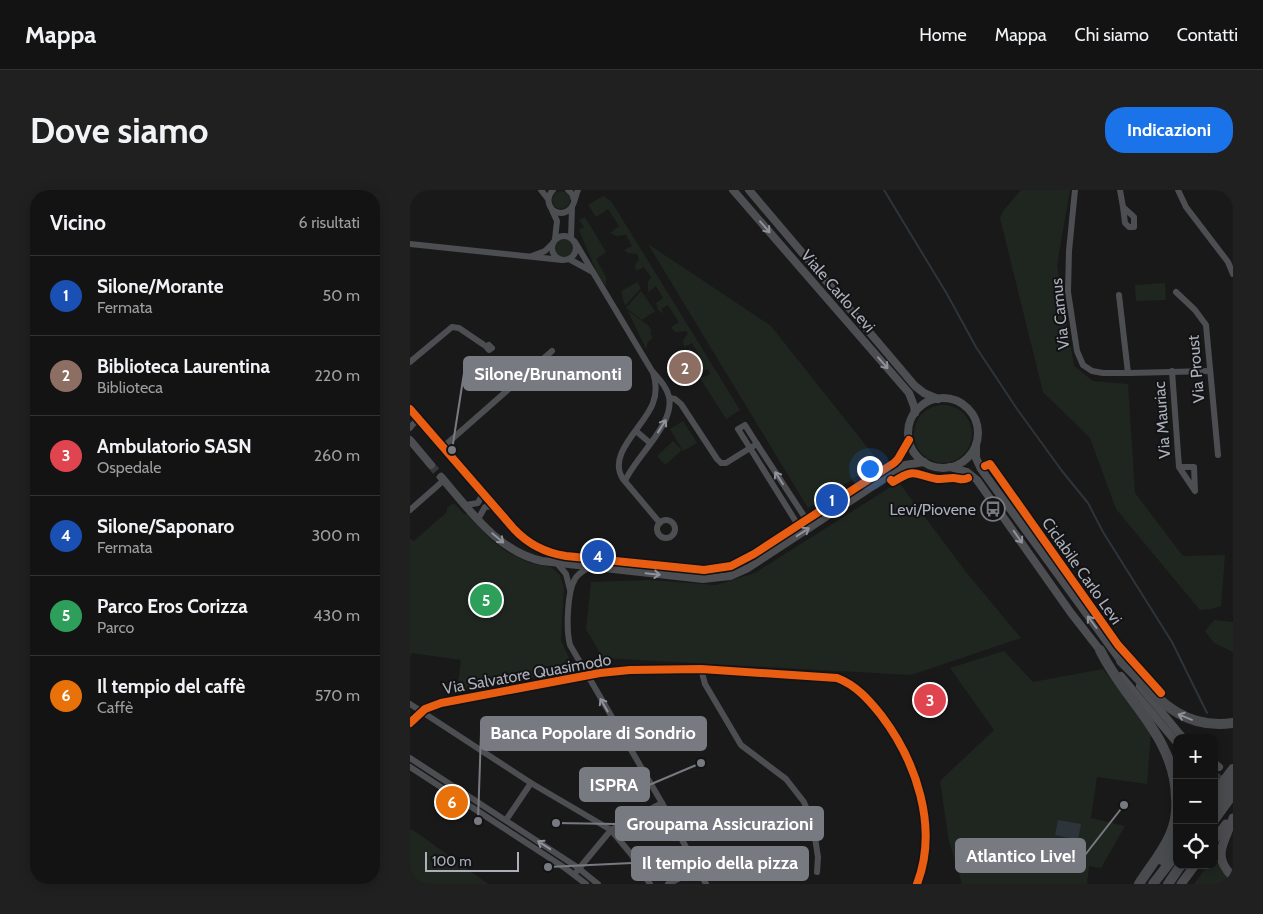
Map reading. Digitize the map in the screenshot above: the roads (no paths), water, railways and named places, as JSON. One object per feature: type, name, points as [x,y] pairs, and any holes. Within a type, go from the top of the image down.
[{"type":"highway","points":[[1100,650],[1112,672],[1160,738],[1171,763],[1175,780],[1176,806],[1171,833],[1139,884]]},
{"type":"highway","points":[[1121,661],[1162,702],[1178,714],[1191,720],[1206,723],[1233,723]]},
{"type":"highway","points":[[1218,801],[1233,769]]},
{"type":"highway","points":[[1218,801],[1233,781]]},
{"type":"highway","points":[[1218,801],[1233,794]]},
{"type":"highway","points":[[1143,884],[1173,846]]},
{"type":"highway","points":[[1153,884],[1173,857]]},
{"type":"highway","points":[[1168,884],[1178,869]]},
{"type":"main road","points":[[1218,835],[1233,816]]},
{"type":"main road","points":[[1233,816],[1224,838],[1221,853],[1226,868],[1233,877]]},
{"type":"main road","points":[[1181,884],[1192,869]]},
{"type":"street","points":[[541,190],[548,199],[549,206],[557,221],[552,247],[553,253],[592,272]]},
{"type":"street","points":[[548,199],[553,190]]},
{"type":"street","points":[[410,244],[565,260],[576,252],[573,240],[572,194],[568,190]]},
{"type":"street","points":[[552,210],[561,213],[568,211],[573,204],[578,190]]},
{"type":"street","name":"Viale Carlo Levi","points":[[733,190],[907,391],[913,401],[914,413]]},
{"type":"street","name":"Viale Carlo Levi","points":[[749,190],[915,386],[924,393],[938,398]]},
{"type":"street","name":"Via Camus","points":[[1074,190],[1068,292],[1077,351],[1083,365],[1092,370],[1128,373],[1210,371]]},
{"type":"street","points":[[1120,190],[1123,207]]},
{"type":"street","points":[[1178,190],[1186,207],[1228,262],[1233,274]]},
{"type":"street","points":[[528,256],[545,251],[554,240],[561,236],[573,240],[670,398],[667,417],[636,461],[625,481]]},
{"type":"street","name":"Via Proust","points":[[1176,292],[1206,325],[1218,455]]},
{"type":"street","points":[[1120,295],[1128,373]]},
{"type":"street","points":[[410,362],[452,327],[458,328],[487,347]]},
{"type":"street","points":[[410,410],[445,449],[552,352]]},
{"type":"street","points":[[652,371],[655,387],[654,401],[625,446],[620,458],[619,471],[660,523]]},
{"type":"street","name":"Via Mauriac","points":[[1172,371],[1179,467]]},
{"type":"street","points":[[670,398],[675,399],[681,404],[716,459],[721,463],[726,463],[757,444]]},
{"type":"street","points":[[1173,738],[1071,613],[977,480],[967,472],[950,467],[937,467],[924,462],[913,450],[909,440],[909,427],[914,413],[921,406],[938,398],[945,398],[959,402],[970,411],[976,424],[976,458],[981,469],[1121,661],[1180,734]]},
{"type":"street","points":[[410,428],[414,423],[420,421]]},
{"type":"street","points":[[798,525],[738,429],[745,425],[806,519]]},
{"type":"street","points":[[636,431],[650,442]]},
{"type":"street","points":[[410,440],[431,465]]},
{"type":"street","points":[[457,463],[524,538],[550,552],[575,557],[700,570],[722,568],[739,562],[894,464],[909,440]]},
{"type":"street","points":[[950,467],[963,461],[976,445]]},
{"type":"street","points":[[410,510],[443,478],[498,539],[535,560],[696,578],[715,578],[730,576],[753,565],[905,465],[924,462]]},
{"type":"street","points":[[466,505],[478,503],[483,493]]},
{"type":"street","points":[[478,519],[485,507],[494,506]]},
{"type":"street","points":[[557,563],[566,574],[571,592]]},
{"type":"street","points":[[590,567],[576,578],[571,592],[568,638],[572,649],[662,803],[706,884]]},
{"type":"street","points":[[701,669],[705,684],[741,745],[786,779],[806,805],[814,828],[818,857],[817,872]]},
{"type":"street","name":"Via Salvatore Quasimodo","points":[[410,722],[422,711],[448,702],[587,675],[630,670],[701,669],[834,678],[850,684],[867,699],[898,740],[910,764],[919,789],[925,840],[923,864],[917,884]]},
{"type":"street","points":[[410,704],[531,783],[611,830],[632,854],[650,884]]},
{"type":"street","points":[[410,758],[579,868],[598,884]]},
{"type":"street","points":[[410,767],[586,884]]},
{"type":"street","points":[[506,820],[531,783]]},
{"type":"street","points":[[574,875],[611,830],[662,803]]},
{"type":"street","points":[[486,817],[490,810]]},
{"type":"street","points":[[668,884],[698,869]]},
{"type":"waterway","points":[[884,190],[947,294],[976,347],[1017,409],[1088,503],[1103,532],[1172,642],[1207,713]]},
{"type":"tunnel","points":[[447,451],[457,463]]},
{"type":"tunnel","points":[[431,465],[441,477]]},
{"type":"tunnel","points":[[1218,778],[1227,784]]},
{"type":"place","name":"Biblioteca Laurentina","points":[[685,368]]},
{"type":"place","name":"Silone/Brunamonti","points":[[452,450]]},
{"type":"place","name":"Silone/Morante","points":[[832,500]]},
{"type":"place","name":"Levi/Piovene","points":[[993,509]]},
{"type":"place","name":"Silone/Saponaro","points":[[598,556]]},
{"type":"place","name":"Parco Eros Corizza","points":[[486,600]]},
{"type":"place","name":"Ambulatorio SASN","points":[[930,700]]},
{"type":"place","name":"ISPRA","points":[[701,763]]},
{"type":"place","name":"Il tempio del caffè","points":[[452,802]]},
{"type":"place","name":"Atlantico Live!","points":[[1124,805]]},
{"type":"place","name":"Banca Popolare di Sondrio","points":[[478,821]]},
{"type":"place","name":"Groupama Assicurazioni","points":[[556,823]]},
{"type":"place","name":"Il tempio della pizza","points":[[548,867]]}]
